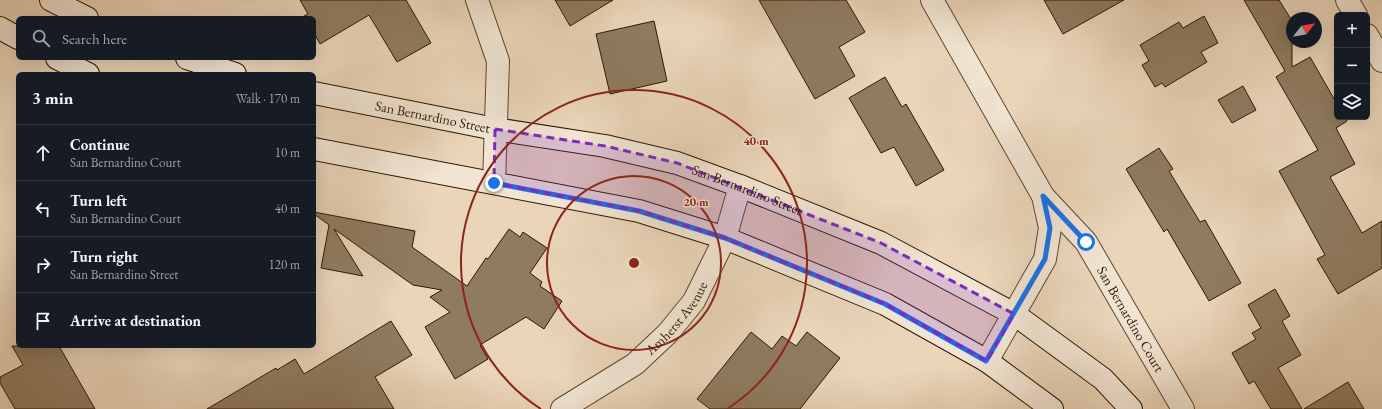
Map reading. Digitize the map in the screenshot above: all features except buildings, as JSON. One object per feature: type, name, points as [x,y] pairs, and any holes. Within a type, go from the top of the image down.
[{"type":"main road","points":[[51,0],[83,16]]},
{"type":"main road","points":[[477,0],[498,61],[494,183]]},
{"type":"main road","name":"San Bernardino Court","points":[[932,0],[1043,196],[1086,242],[1183,409]]},
{"type":"main road","points":[[1347,0],[1354,12]]},
{"type":"main road","points":[[0,28],[16,37]]},
{"type":"main road","points":[[1370,40],[1382,62]]},
{"type":"main road","points":[[61,60],[84,72]]},
{"type":"main road","points":[[193,60],[229,72]]},
{"type":"main road","name":"San Bernardino Street","points":[[316,93],[496,129],[605,146],[677,163],[740,186],[881,243],[1014,314],[1103,379],[1131,409]]},
{"type":"main road","points":[[316,149],[639,211],[725,238],[885,304],[986,361],[1052,409]]},
{"type":"main road","name":"Amherst Avenue","points":[[562,409],[635,364],[668,333],[694,301],[725,238],[740,186]]},
{"type":"main road","name":"San Bernardino Court","points":[[986,361],[1045,259],[1050,228],[1043,196]]},
{"type":"highlighted area","points":[[495,129],[605,146],[677,163],[881,243],[1014,314],[987,361],[885,304],[725,238],[639,211],[494,183]]},
{"type":"route","points":[[494,183],[639,211],[725,238],[885,304],[986,361],[1045,259],[1050,228],[1043,196],[1086,242]]}]
